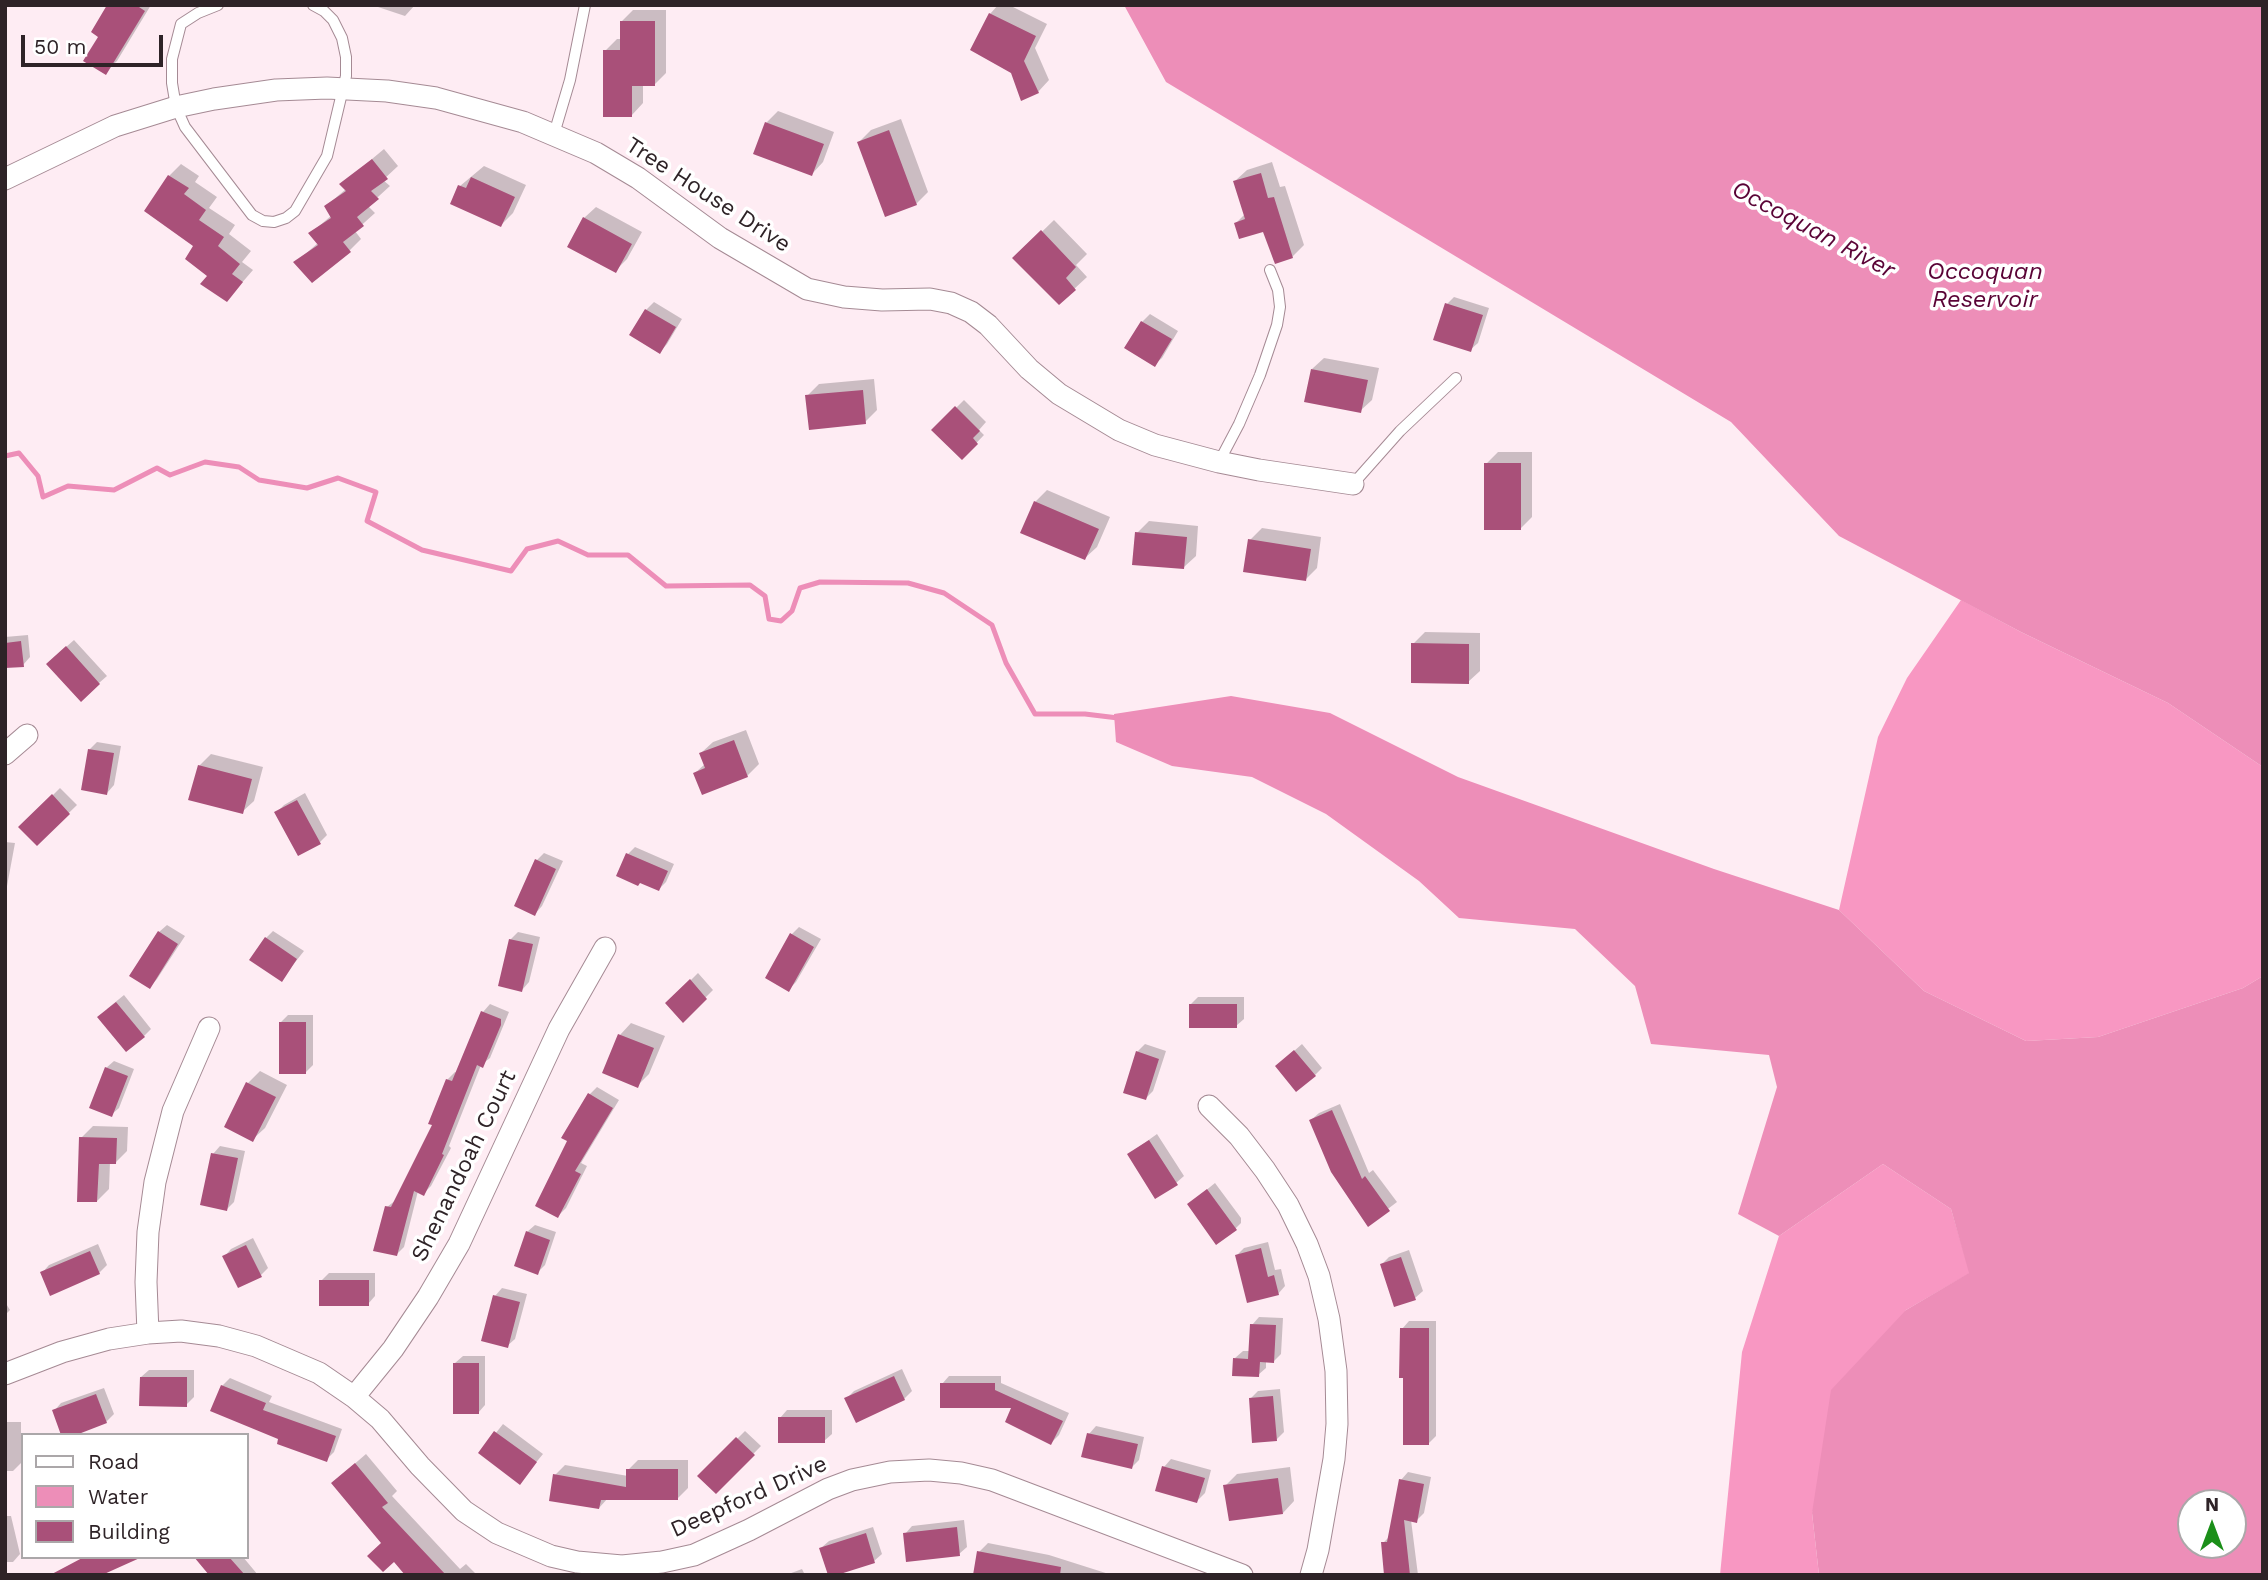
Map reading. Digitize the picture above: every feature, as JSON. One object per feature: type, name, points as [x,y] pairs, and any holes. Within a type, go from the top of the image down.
[{"type":"street","name":"Tree House Drive","points":[[5,179],[115,127],[176,107],[215,99],[276,90],[344,88],[436,98],[475,107],[554,134],[596,153],[638,178],[720,238],[807,289],[869,299],[930,299],[960,307],[988,325],[1029,369],[1059,394],[1119,430],[1155,445],[1219,461],[1259,470],[1353,484]]},
{"type":"street","points":[[5,754],[27,735]]},
{"type":"street","name":"Shenandoah Court","points":[[354,1397],[407,1328],[459,1244],[559,1029],[605,948]]},
{"type":"street","points":[[148,1333],[148,1232],[155,1182],[173,1111],[209,1028]]},
{"type":"street","points":[[1209,1106],[1239,1136],[1288,1205],[1315,1265],[1329,1319],[1336,1371],[1337,1424],[1334,1459],[1311,1575]]},
{"type":"street","name":"Deepford Drive","points":[[5,1374],[62,1352],[109,1339],[148,1333],[181,1331],[219,1336],[256,1346],[319,1373],[354,1397],[380,1419],[420,1466],[464,1511],[497,1533],[551,1556],[622,1570],[694,1555],[828,1489],[852,1480],[890,1472],[929,1470],[992,1480],[1242,1575]]},
{"type":"lane","points":[[218,5],[181,24],[172,60],[176,107],[184,127],[252,215],[262,221],[274,222],[295,211],[327,156],[344,88],[346,57],[342,38],[333,20],[313,5]]},
{"type":"lane","points":[[554,134],[570,80],[585,5]]},
{"type":"lane","points":[[1219,461],[1239,424],[1260,375],[1277,325],[1280,307],[1278,290],[1270,270]]},
{"type":"lane","points":[[1353,484],[1400,431],[1456,378]]},
{"type":"shaded area","points":[[1961,600],[2168,703],[2263,767],[2263,976],[2243,988],[2098,1037],[2026,1041],[1924,991],[1839,910],[1878,737],[1907,678]]},
{"type":"shaded area","points":[[1883,1164],[1951,1209],[1970,1273],[1906,1310],[1812,1513],[1819,1575],[1720,1575],[1742,1352],[1779,1236]]},
{"type":"water","name":"Occoquan Reservoir","points":[[1124,5],[2263,5],[2263,767],[2168,703],[2021,632],[1839,536],[1731,422],[1166,82]]},
{"type":"water","points":[[1231,696],[1330,713],[1458,777],[1714,869],[1839,910],[1924,991],[2026,1041],[2098,1037],[2243,988],[2263,976],[2263,1575],[1819,1575],[1812,1513],[1831,1390],[1906,1310],[1969,1273],[1951,1209],[1883,1164],[1779,1236],[1738,1214],[1777,1087],[1769,1055],[1651,1044],[1635,986],[1575,929],[1459,918],[1419,881],[1326,814],[1252,777],[1172,766],[1116,742],[1114,714]]},
{"type":"building","points":[[107,5],[136,5],[145,11],[106,75],[83,61],[98,37],[91,32]]},
{"type":"building","points":[[989,13],[1036,36],[1024,61],[1039,93],[1021,101],[1011,73],[970,50]]},
{"type":"building","points":[[620,21],[655,21],[655,86],[632,86],[632,117],[603,117],[603,50],[620,50]]},
{"type":"building","points":[[765,122],[824,144],[812,176],[753,154]]},
{"type":"building","points":[[889,130],[917,205],[885,217],[857,142]]},
{"type":"building","points":[[372,159],[388,179],[371,191],[379,199],[357,217],[364,226],[343,242],[351,252],[312,283],[293,262],[318,245],[308,233],[331,218],[324,206],[346,191],[339,184]]},
{"type":"building","points":[[1261,173],[1268,198],[1274,197],[1293,258],[1275,264],[1263,232],[1239,239],[1234,223],[1245,219],[1233,181]]},
{"type":"building","points":[[168,175],[189,188],[184,194],[206,210],[199,220],[224,237],[218,246],[240,264],[232,274],[243,282],[227,302],[200,284],[207,276],[185,259],[193,246],[144,211]]},
{"type":"building","points":[[471,177],[515,197],[501,227],[450,204],[458,185],[466,188]]},
{"type":"building","points":[[583,217],[632,244],[616,273],[567,247]]},
{"type":"building","points":[[1041,230],[1076,267],[1066,278],[1076,290],[1059,305],[1012,258]]},
{"type":"building","points":[[1445,303],[1483,315],[1471,352],[1433,340]]},
{"type":"building","points":[[645,309],[676,327],[660,354],[629,335]]},
{"type":"building","points":[[1141,321],[1172,339],[1155,367],[1124,348]]},
{"type":"building","points":[[1311,369],[1368,380],[1361,413],[1304,402]]},
{"type":"building","points":[[863,390],[866,424],[809,430],[805,395]]},
{"type":"building","points":[[955,406],[980,431],[973,438],[978,444],[962,460],[931,430]]},
{"type":"building","points":[[1484,463],[1521,463],[1521,530],[1484,530]]},
{"type":"building","points":[[1034,501],[1099,529],[1085,560],[1020,533]]},
{"type":"building","points":[[1135,532],[1187,537],[1184,569],[1132,565]]},
{"type":"building","points":[[1248,539],[1311,549],[1306,581],[1243,572]]},
{"type":"building","points":[[21,641],[24,667],[5,668],[5,643]]},
{"type":"building","points":[[1411,643],[1469,644],[1469,684],[1411,683]]},
{"type":"building","points":[[66,646],[100,684],[81,702],[46,664]]},
{"type":"building","points":[[734,740],[748,777],[702,795],[693,773],[705,768],[699,753]]},
{"type":"building","points":[[88,749],[114,753],[107,795],[81,790]]},
{"type":"building","points":[[198,765],[252,779],[243,814],[188,800]]},
{"type":"building","points":[[52,794],[70,814],[37,846],[18,827]]},
{"type":"building","points":[[297,800],[321,844],[298,856],[274,812]]},
{"type":"building","points":[[626,853],[668,871],[659,891],[640,883],[638,886],[616,876]]},
{"type":"building","points":[[535,859],[556,869],[535,916],[514,906]]},
{"type":"building","points":[[158,931],[178,944],[150,989],[129,976]]},
{"type":"building","points":[[790,933],[814,947],[789,992],[765,978]]},
{"type":"building","points":[[265,937],[297,959],[282,982],[249,960]]},
{"type":"building","points":[[509,939],[533,944],[522,992],[498,986]]},
{"type":"building","points":[[690,979],[707,999],[683,1023],[665,1003]]},
{"type":"building","points":[[116,1002],[145,1037],[126,1052],[97,1017]]},
{"type":"building","points":[[1189,1004],[1237,1004],[1237,1028],[1189,1028]]},
{"type":"building","points":[[481,1011],[501,1019],[501,1025],[483,1068],[477,1065],[442,1154],[444,1155],[424,1196],[414,1191],[397,1256],[373,1251],[385,1206],[391,1207],[432,1125],[428,1124],[446,1079],[452,1081]]},
{"type":"building","points":[[279,1022],[306,1022],[306,1074],[279,1074]]},
{"type":"building","points":[[618,1034],[654,1048],[638,1088],[602,1073]]},
{"type":"building","points":[[1294,1050],[1316,1076],[1296,1092],[1275,1066]]},
{"type":"building","points":[[1136,1051],[1159,1059],[1146,1100],[1123,1093]]},
{"type":"building","points":[[105,1067],[128,1076],[112,1117],[89,1108]]},
{"type":"building","points":[[246,1082],[276,1097],[253,1142],[224,1127]]},
{"type":"building","points":[[588,1093],[613,1108],[575,1171],[581,1174],[558,1218],[535,1206],[567,1141],[561,1138]]},
{"type":"building","points":[[1332,1110],[1362,1179],[1365,1176],[1390,1211],[1368,1227],[1331,1172],[1309,1120]]},
{"type":"building","points":[[79,1137],[117,1138],[116,1164],[99,1164],[97,1202],[77,1202]]},
{"type":"building","points":[[1149,1140],[1178,1185],[1155,1199],[1127,1154]]},
{"type":"building","points":[[211,1153],[238,1158],[227,1211],[200,1205]]},
{"type":"building","points":[[1207,1189],[1237,1230],[1216,1245],[1187,1204]]},
{"type":"building","points":[[526,1231],[550,1240],[538,1275],[514,1266]]},
{"type":"building","points":[[246,1245],[262,1277],[238,1288],[222,1256]]},
{"type":"building","points":[[1261,1248],[1268,1277],[1274,1275],[1279,1295],[1247,1303],[1235,1255]]},
{"type":"building","points":[[90,1251],[100,1274],[50,1296],[40,1272]]},
{"type":"building","points":[[1401,1257],[1416,1300],[1394,1307],[1380,1264]]},
{"type":"building","points":[[319,1280],[369,1280],[369,1306],[319,1306]]},
{"type":"building","points":[[493,1295],[520,1302],[508,1348],[481,1341]]},
{"type":"building","points":[[1250,1324],[1276,1325],[1274,1363],[1260,1362],[1259,1377],[1232,1376],[1233,1358],[1248,1359]]},
{"type":"building","points":[[1400,1328],[1429,1328],[1429,1445],[1403,1445],[1403,1378],[1399,1378]]},
{"type":"building","points":[[453,1363],[479,1363],[479,1414],[453,1414]]},
{"type":"building","points":[[894,1376],[905,1400],[856,1423],[844,1398]]},
{"type":"building","points":[[140,1377],[187,1377],[187,1407],[139,1406]]},
{"type":"building","points":[[940,1383],[995,1383],[995,1390],[1063,1421],[1051,1445],[1005,1422],[1011,1408],[940,1408]]},
{"type":"building","points":[[221,1385],[266,1403],[263,1410],[336,1436],[327,1462],[277,1444],[278,1439],[210,1411]]},
{"type":"building","points":[[96,1394],[107,1423],[81,1433],[60,1433],[52,1410]]},
{"type":"building","points":[[1273,1396],[1277,1441],[1252,1443],[1249,1398]]},
{"type":"building","points":[[778,1417],[825,1417],[825,1443],[778,1443]]},
{"type":"building","points":[[494,1431],[537,1462],[520,1485],[478,1453]]},
{"type":"building","points":[[1087,1433],[1138,1444],[1132,1469],[1081,1457]]},
{"type":"building","points":[[736,1437],[755,1455],[716,1494],[697,1476]]},
{"type":"building","points":[[355,1463],[388,1503],[382,1507],[446,1575],[405,1575],[394,1562],[383,1572],[367,1556],[381,1543],[331,1483]]},
{"type":"building","points":[[1162,1466],[1205,1478],[1197,1503],[1155,1491]]},
{"type":"building","points":[[626,1469],[678,1469],[678,1500],[601,1500],[599,1509],[549,1501],[553,1474],[626,1487]]},
{"type":"building","points":[[1278,1478],[1283,1514],[1229,1521],[1223,1485]]},
{"type":"building","points":[[1399,1479],[1424,1484],[1417,1523],[1404,1520],[1410,1575],[1384,1575],[1381,1542],[1387,1542]]},
{"type":"building","points":[[957,1527],[960,1556],[906,1562],[903,1533]]},
{"type":"building","points":[[866,1533],[875,1563],[837,1575],[828,1575],[819,1548]]},
{"type":"building","points":[[977,1551],[1061,1567],[1060,1575],[973,1575]]},
{"type":"building","points":[[80,1559],[138,1559],[102,1575],[50,1575]]},
{"type":"building","points":[[196,1559],[231,1559],[245,1575],[209,1575]]},
{"type":"waterway","points":[[5,456],[19,453],[38,476],[43,497],[68,486],[114,490],[157,468],[170,475],[205,462],[239,467],[259,480],[307,488],[338,478],[376,492],[367,521],[422,550],[511,571],[527,549],[558,541],[588,555],[628,555],[666,586],[750,585],[765,596],[769,619],[781,621],[792,611],[800,588],[820,582],[908,583],[944,593],[992,625],[1006,663],[1035,714],[1085,714],[1118,718]]},
{"type":"water label","name":"Occoquan River","points":[[1813,230]]}]
